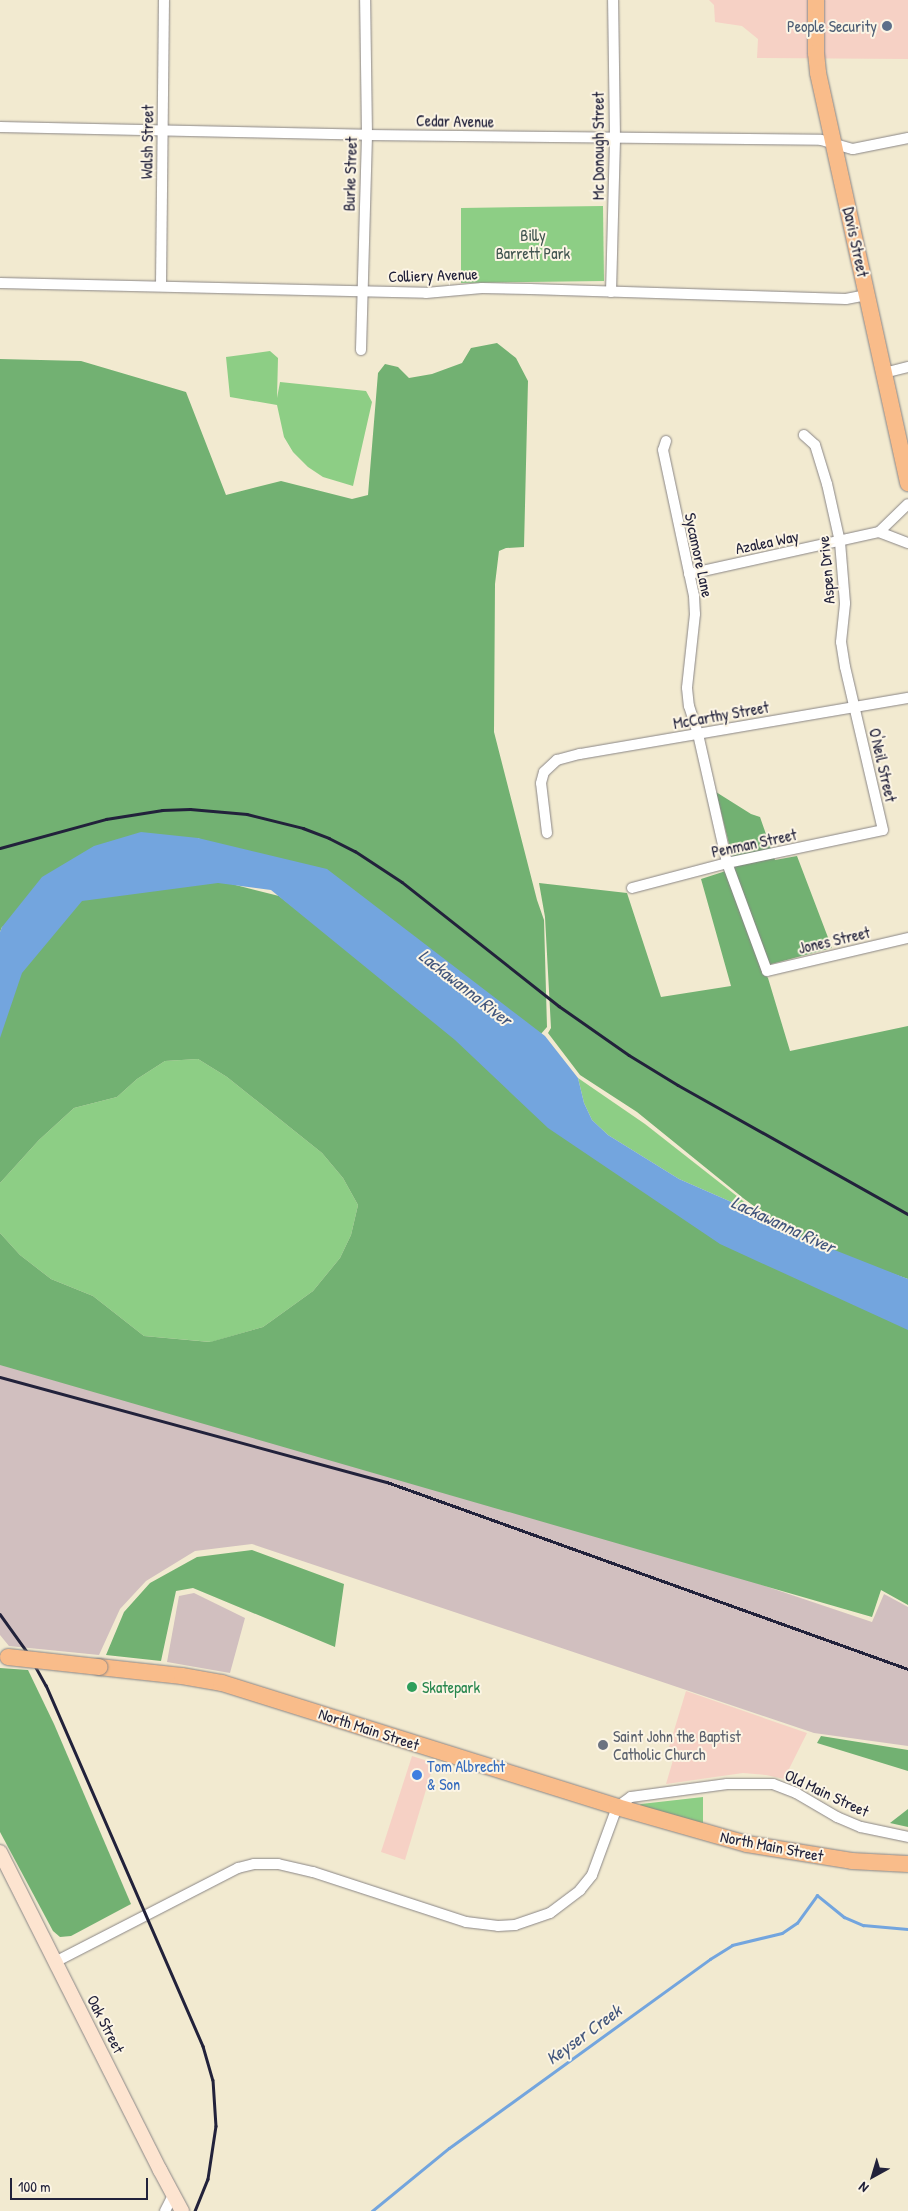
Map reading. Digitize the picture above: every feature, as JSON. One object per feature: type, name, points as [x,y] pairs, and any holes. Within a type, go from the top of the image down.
[{"type":"main road","name":"Davis Street","points":[[816,0],[817,62],[908,483]]},
{"type":"main road","name":"North Main Street","points":[[4,1657],[182,1676],[222,1683],[617,1807],[747,1844],[852,1861],[908,1864]]},
{"type":"street","name":"Walsh Street","points":[[160,285],[164,0]]},
{"type":"street","name":"Burke Street","points":[[360,350],[363,303],[360,291],[366,135],[365,0]]},
{"type":"street","name":"Mc Donough Street","points":[[611,292],[615,138],[613,0]]},
{"type":"street","name":"Cedar Avenue","points":[[0,127],[366,135],[821,140],[853,149],[908,138]]},
{"type":"street","name":"Colliery Avenue","points":[[0,283],[160,285],[426,293],[482,288],[846,299],[867,295]]},
{"type":"street","points":[[884,373],[908,367]]},
{"type":"street","name":"Aspen Drive","points":[[804,435],[815,445],[828,484],[840,542],[845,603],[841,642],[854,707]]},
{"type":"street","name":"Sycamore Lane","points":[[666,441],[663,450],[664,459],[689,574],[695,614],[687,688],[689,706],[698,734]]},
{"type":"street","name":"Azalea Way","points":[[689,574],[879,532],[908,504]]},
{"type":"street","points":[[879,532],[908,543]]},
{"type":"street","name":"McCarthy Street","points":[[547,833],[541,783],[544,772],[557,760],[580,754],[908,698]]},
{"type":"street","name":"O'Neil Street","points":[[854,707],[883,830]]},
{"type":"street","points":[[698,734],[727,863]]},
{"type":"street","name":"Penman Street","points":[[632,888],[727,863],[883,830]]},
{"type":"street","name":"Jones Street","points":[[727,863],[767,971],[908,938]]},
{"type":"street","name":"Old Main Street","points":[[617,1807],[631,1797],[727,1784],[773,1784],[796,1793],[836,1817],[861,1827],[908,1837]]},
{"type":"street","points":[[55,1962],[231,1872],[254,1864],[278,1864],[313,1872],[466,1922],[498,1926],[515,1925],[550,1913],[580,1890],[592,1875],[617,1807]]},
{"type":"street","name":"Oak Street","points":[[0,1852],[182,2211]]},
{"type":"street","points":[[165,2211],[173,2195]]},
{"type":"shaded area","points":[[709,0],[908,0],[908,59],[757,58],[758,39],[742,26],[715,22],[714,5]]},
{"type":"shaded area","points":[[0,1357],[688,1560],[872,1622],[884,1594],[908,1607],[908,1746],[814,1733],[252,1544],[195,1551],[146,1581],[120,1609],[99,1655],[9,1646],[0,1635]]},
{"type":"shaded area","points":[[194,1593],[245,1618],[230,1673],[167,1662],[179,1596]]},
{"type":"shaded area","points":[[686,1691],[807,1733],[784,1779],[743,1773],[666,1784],[676,1750],[669,1747]]},
{"type":"shaded area","points":[[412,1756],[434,1763],[405,1860],[381,1852]]},
{"type":"green space","name":"Billy Barrett Park","points":[[603,206],[604,281],[461,283],[461,208]]},
{"type":"green space","points":[[497,343],[516,358],[528,381],[524,547],[506,548],[499,551],[495,584],[494,732],[537,900],[544,920],[547,1027],[540,1035],[198,838],[2,927],[0,932],[0,359],[81,361],[186,392],[226,495],[281,481],[352,499],[368,495],[378,373],[385,364],[398,367],[409,378],[432,374],[462,363],[471,348]]},
{"type":"green space","points":[[270,351],[278,358],[277,398],[280,382],[366,391],[372,402],[353,486],[323,477],[308,467],[293,452],[284,437],[277,405],[230,397],[226,357]]},
{"type":"green space","points":[[716,792],[751,814],[760,817],[775,860],[797,856],[832,948],[760,967],[768,978],[790,1051],[908,1026],[908,1279],[848,1258],[789,1232],[743,1198],[637,1112],[580,1075],[548,1033],[551,1028],[545,917],[539,883],[627,893],[661,997],[731,986],[701,879],[735,868]]},
{"type":"green space","points":[[212,879],[279,896],[632,1176],[908,1321],[908,1605],[881,1590],[872,1617],[0,1365],[0,1233],[20,1255],[51,1279],[93,1296],[144,1336],[210,1342],[263,1327],[313,1291],[340,1258],[351,1235],[358,1205],[343,1178],[322,1153],[227,1077],[198,1059],[165,1061],[137,1079],[117,1097],[74,1108],[39,1140],[0,1183],[0,1016],[18,963],[80,894]]},
{"type":"green space","points":[[198,1059],[227,1077],[322,1153],[343,1178],[358,1205],[351,1235],[340,1258],[313,1291],[263,1327],[211,1342],[144,1336],[93,1296],[51,1279],[20,1255],[0,1233],[0,1183],[39,1140],[74,1108],[117,1097],[137,1079],[165,1061]]},
{"type":"green space","points":[[578,1078],[645,1124],[761,1215],[679,1179],[608,1135],[592,1120],[584,1103]]},
{"type":"green space","points":[[252,1550],[344,1584],[335,1647],[193,1588],[176,1591],[161,1661],[106,1655],[124,1612],[150,1583],[197,1557]]},
{"type":"green space","points":[[0,1668],[28,1670],[54,1724],[131,1904],[71,1936],[60,1937],[53,1931],[0,1832]]},
{"type":"green space","points":[[821,1736],[908,1750],[908,1771],[817,1743]]},
{"type":"green space","points":[[703,1797],[703,1826],[638,1806],[641,1804]]},
{"type":"green space","points":[[908,1809],[908,1827],[890,1823]]},
{"type":"water","name":"Lackawanna River","points":[[141,832],[198,838],[327,869],[545,1036],[578,1078],[584,1103],[592,1120],[608,1135],[679,1179],[761,1215],[789,1232],[908,1279],[908,1330],[720,1244],[548,1128],[455,1040],[271,890],[218,883],[82,901],[22,973],[0,1038],[0,932],[2,927],[42,877],[94,846]]},
{"type":"waterway","name":"Keyser Creek","points":[[372,2211],[449,2148],[710,1959],[732,1945],[782,1933],[797,1923],[817,1895],[844,1917],[863,1925],[908,1929]]},
{"type":"railway","points":[[0,848],[106,819],[162,810],[190,809],[247,814],[303,828],[329,838],[355,851],[402,882],[559,1006],[629,1055],[678,1085],[908,1214]]},
{"type":"railway","points":[[0,1377],[387,1482],[908,1669]]},
{"type":"railway","points":[[0,1614],[28,1653],[46,1685],[203,2046],[213,2080],[216,2126],[208,2179],[195,2211]]},
{"type":"place","name":"People Security","points":[[887,26]]},
{"type":"place","name":"Skatepark","points":[[412,1687]]},
{"type":"place","name":"Saint John the Baptist Catholic Church","points":[[603,1745]]},
{"type":"place","name":"Tom Albrecht & Son","points":[[417,1775]]}]
